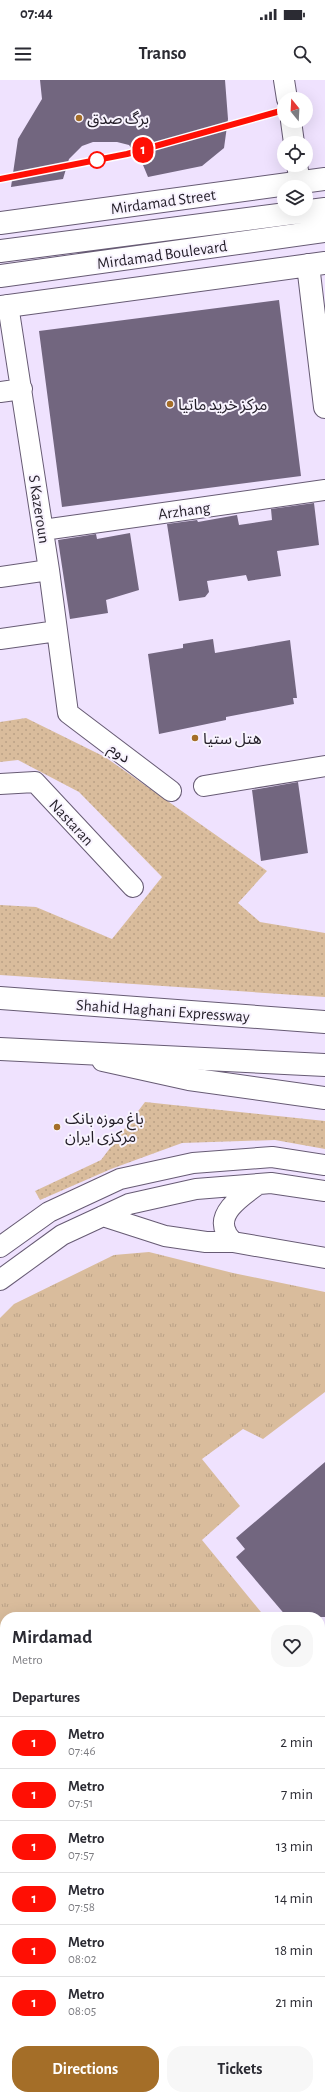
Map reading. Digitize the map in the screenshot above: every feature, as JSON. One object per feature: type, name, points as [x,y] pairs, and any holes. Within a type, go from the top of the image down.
[{"type":"main road","name":"Mirdamad Street","points":[[0,224],[299,174],[325,179]]},
{"type":"main road","name":"Mirdamad Boulevard","points":[[0,251],[325,209]]},
{"type":"main road","name":"Mirdamad Boulevard","points":[[0,276],[325,231]]},
{"type":"main road","points":[[4,306],[317,264],[325,407]]},
{"type":"main road","name":"Shahid Haghani Expressway","points":[[0,998],[325,1022]]},
{"type":"main road","points":[[0,1049],[325,1065]]},
{"type":"main road","points":[[67,1052],[189,1079],[325,1098]]},
{"type":"street","points":[[284,80],[286,92]]},
{"type":"street","name":"S Kazeroun","points":[[4,306],[22,389],[49,570],[68,713]]},
{"type":"street","points":[[0,392],[22,389]]},
{"type":"street","name":"Arzhang","points":[[43,530],[325,490]]},
{"type":"street","points":[[0,577],[49,570]]},
{"type":"street","points":[[0,639],[57,631]]},
{"type":"street","name":"دوم","points":[[68,713],[171,791]]},
{"type":"street","points":[[204,786],[325,766]]},
{"type":"street","name":"Nastaran","points":[[0,784],[35,782],[133,887]]},
{"type":"street","points":[[0,1247],[49,1212],[120,1179],[193,1163],[272,1157],[325,1165]]},
{"type":"street","points":[[0,1280],[62,1234],[129,1204],[196,1189],[272,1183],[325,1191]]},
{"type":"street","points":[[233,1242],[225,1232],[224,1221],[234,1203],[257,1184]]},
{"type":"street","points":[[103,1216],[165,1236],[206,1242],[233,1242],[325,1258]]},
{"type":"green space","points":[[26,718],[105,757],[267,871],[238,903],[260,922],[325,933],[325,997],[0,975],[0,905],[36,907],[112,939],[162,877],[79,792],[18,760],[0,762],[0,722]]},
{"type":"green space","points":[[145,1102],[325,1121],[325,1149],[275,1140],[182,1143],[111,1169],[40,1200],[35,1191],[101,1160]]},
{"type":"green space","points":[[149,1252],[233,1273],[325,1292],[325,1392],[263,1439],[243,1429],[202,1459],[240,1506],[202,1540],[261,1612],[0,1612],[0,1318],[14,1304],[114,1255]]},
{"type":"building","points":[[40,80],[225,80],[228,119],[224,148],[202,166],[148,177],[143,165],[129,145],[117,142],[93,142],[82,146],[69,159],[63,179],[11,187],[18,139],[42,99]]},
{"type":"building","name":"مرکز خرید ماتیا","points":[[279,300],[301,476],[62,507],[39,331]]},
{"type":"building","points":[[314,503],[319,545],[277,551],[281,576],[248,581],[246,575],[207,581],[209,592],[205,597],[179,601],[167,524],[197,520],[198,522],[237,515],[239,525],[272,520],[271,509]]},
{"type":"building","points":[[130,533],[139,590],[106,600],[108,613],[70,619],[58,540],[96,534],[97,539]]},
{"type":"building","points":[[213,639],[215,653],[290,640],[297,698],[293,698],[294,704],[226,717],[226,720],[159,734],[148,654],[183,648],[183,644]]},
{"type":"building","points":[[298,782],[308,853],[261,861],[252,790]]},
{"type":"building","points":[[325,1462],[325,1612],[283,1612],[236,1557],[245,1549],[236,1538]]},
{"type":"metro line","name":"1","points":[[0,179],[127,154],[277,112]]},
{"type":"place","name":"برگ صدق","points":[[79,118]]},
{"type":"place","name":"مرکز خرید ماتیا","points":[[170,404]]},
{"type":"place","name":"هتل ستیا","points":[[195,738]]},
{"type":"place","name":"باغ موزه بانک مرکزی ایران","points":[[57,1127]]}]
